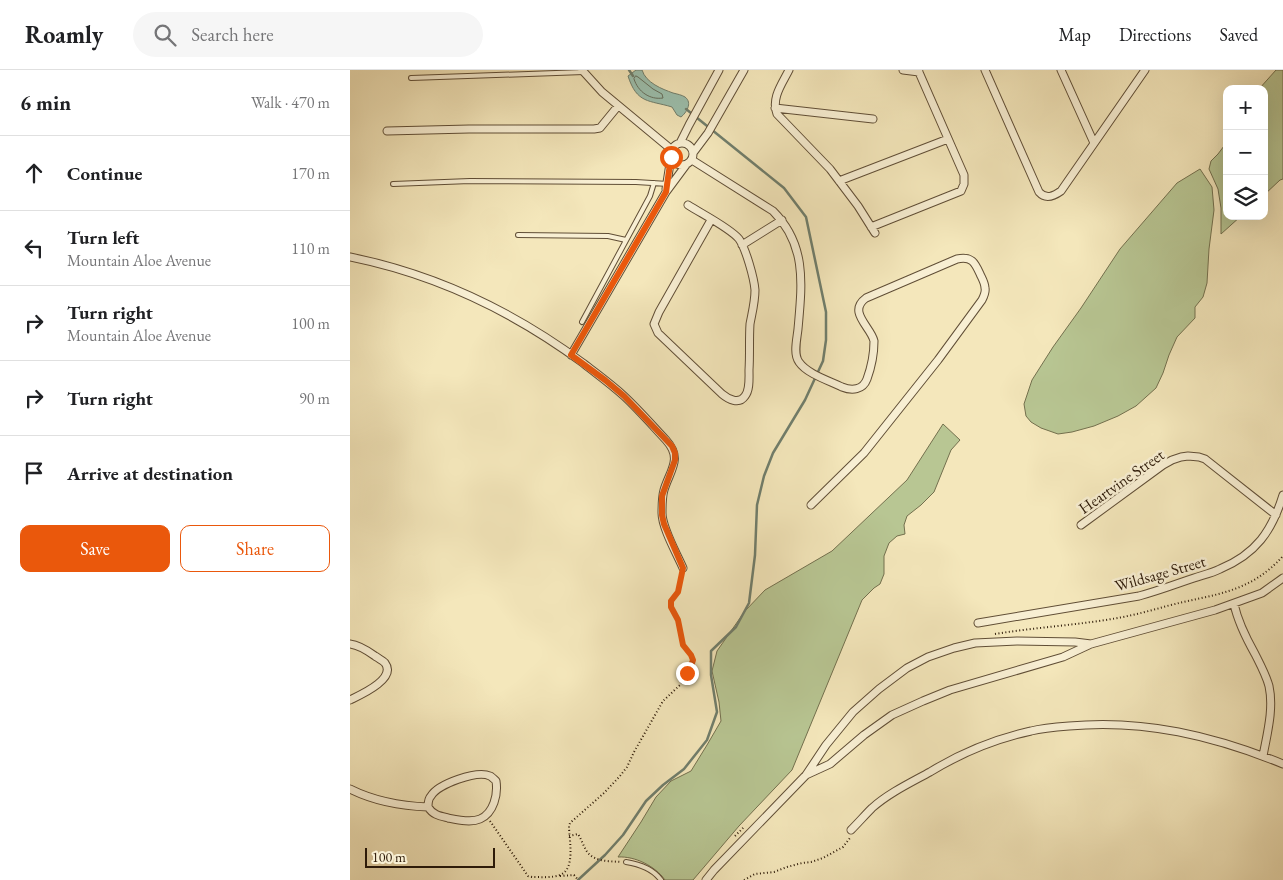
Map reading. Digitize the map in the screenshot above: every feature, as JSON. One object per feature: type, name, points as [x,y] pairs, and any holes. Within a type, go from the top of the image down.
[{"type":"street","points":[[668,187],[671,153],[674,147],[680,143],[719,70]]},
{"type":"street","points":[[571,355],[668,187],[708,133],[744,70]]},
{"type":"street","points":[[789,70],[777,94],[775,108],[777,114],[830,169],[858,206],[873,230],[961,191],[964,184],[964,175],[919,71],[903,70]]},
{"type":"street","points":[[986,70],[1039,192],[1042,196],[1048,197],[1054,196],[1061,191],[1145,70]]},
{"type":"street","points":[[1061,70],[1094,143]]},
{"type":"street","points":[[1064,78],[1070,70]]},
{"type":"street","points":[[583,71],[594,85],[671,153],[673,160],[678,165],[690,159]]},
{"type":"street","points":[[388,131],[469,129],[594,130],[600,128],[618,106]]},
{"type":"street","points":[[775,108],[873,120]]},
{"type":"street","points":[[839,181],[948,139]]},
{"type":"street","points":[[680,143],[687,144],[692,149],[690,159]]},
{"type":"street","points":[[690,159],[766,206],[782,220],[793,238],[800,262],[801,284],[797,357],[799,362],[808,370],[827,380],[852,390],[861,387],[867,379],[874,341],[873,336],[859,315],[859,306],[866,298],[957,259],[964,258],[973,262],[985,285],[986,289],[982,300],[938,360],[864,453],[811,505]]},
{"type":"street","points":[[688,205],[733,234],[742,245],[754,280],[755,299],[750,326],[748,390],[745,397],[741,399],[727,399],[658,333],[654,324],[711,220]]},
{"type":"street","points":[[742,245],[782,220]]},
{"type":"street","points":[[350,257],[400,269],[423,277],[495,308],[534,329],[624,396],[672,446],[675,453],[675,460],[662,496],[662,515],[683,568]]},
{"type":"street","name":"Heartvine Street","points":[[1081,525],[1163,465],[1172,460],[1188,456],[1205,459],[1276,515]]},
{"type":"street","name":"Wildsage Street","points":[[978,623],[1139,596],[1220,569],[1242,557],[1259,544],[1268,533],[1283,495]]},
{"type":"street","points":[[806,775],[830,764],[864,735],[892,715],[950,690],[1063,657],[1091,644],[1234,604],[1262,593],[1283,578]]},
{"type":"street","points":[[1234,604],[1237,617],[1269,686],[1269,722],[1263,756]]},
{"type":"street","points":[[706,880],[806,775],[826,745],[853,712],[894,676],[906,668],[928,657],[975,643],[1017,641],[1091,644]]},
{"type":"street","points":[[350,644],[354,644],[372,654],[385,664],[387,668],[387,673],[378,685],[350,700]]},
{"type":"street","points":[[851,830],[872,809],[889,796],[948,761],[993,742],[1033,730],[1091,724],[1149,727],[1208,738],[1283,764]]},
{"type":"street","points":[[480,774],[491,776],[496,781],[497,796],[489,812],[481,819],[473,821],[453,819],[432,813],[428,807],[428,800],[437,789],[464,778],[480,774]]},
{"type":"street","points":[[350,789],[392,803],[428,807]]},
{"type":"lane","points":[[411,78],[583,71]]},
{"type":"lane","points":[[393,184],[470,181],[636,182],[654,183],[668,187]]},
{"type":"lane","points":[[582,322],[650,196],[654,183]]},
{"type":"lane","points":[[518,236],[608,236],[626,240]]},
{"type":"lane","points":[[626,862],[636,863],[658,876],[661,880]]},
{"type":"path","points":[[558,876],[567,870],[571,856],[568,826],[604,793],[627,767],[663,701],[680,685],[691,666],[693,660],[683,645],[678,620],[671,607],[671,601],[678,592],[683,568]]},
{"type":"path","points":[[485,815],[528,876],[574,875],[578,880]]},
{"type":"path","points":[[744,880],[755,874],[774,872],[823,858],[843,847],[850,839],[851,830]]},
{"type":"path","points":[[569,836],[578,834],[588,853],[595,858],[606,861],[626,862]]},
{"type":"green space","points":[[1276,70],[1283,70],[1283,179],[1268,191],[1268,85],[1263,85]]},
{"type":"green space","points":[[1223,147],[1223,220],[1237,220],[1221,234],[1221,208],[1218,189],[1209,169],[1211,161]]},
{"type":"green space","points":[[1200,169],[1212,187],[1214,210],[1207,283],[1203,297],[1195,307],[1195,318],[1177,337],[1156,388],[1136,406],[1118,416],[1094,426],[1072,432],[1058,434],[1031,422],[1026,416],[1024,404],[1032,380],[1053,347],[1120,249],[1177,183]]},
{"type":"green space","points":[[943,424],[960,440],[951,450],[934,492],[907,516],[904,525],[905,534],[897,536],[889,543],[884,556],[884,574],[880,584],[862,600],[792,770],[739,826],[693,880],[665,880],[656,870],[638,860],[618,857],[656,797],[671,781],[691,771],[721,721],[712,671],[717,651],[745,611],[765,590],[832,551],[907,480]]},
{"type":"water","points":[[636,70],[642,70],[647,79],[659,87],[687,99],[689,105],[681,117],[677,115],[672,107],[645,99],[635,92],[628,76]]},
{"type":"waterway","points":[[629,70],[633,76]]},
{"type":"waterway","points":[[578,880],[623,835],[646,801],[684,769],[707,740],[717,712],[711,675],[711,651],[736,627],[749,603],[755,555],[757,505],[764,476],[773,453],[805,400],[823,361],[826,340],[826,312],[806,217],[784,188],[686,109]]},
{"type":"route","points":[[671,157],[666,192],[571,355],[605,380],[635,406],[672,446],[675,453],[673,469],[662,496],[662,515],[683,568],[678,592],[671,601],[671,607],[678,620],[683,645],[693,660],[687,673]]}]
